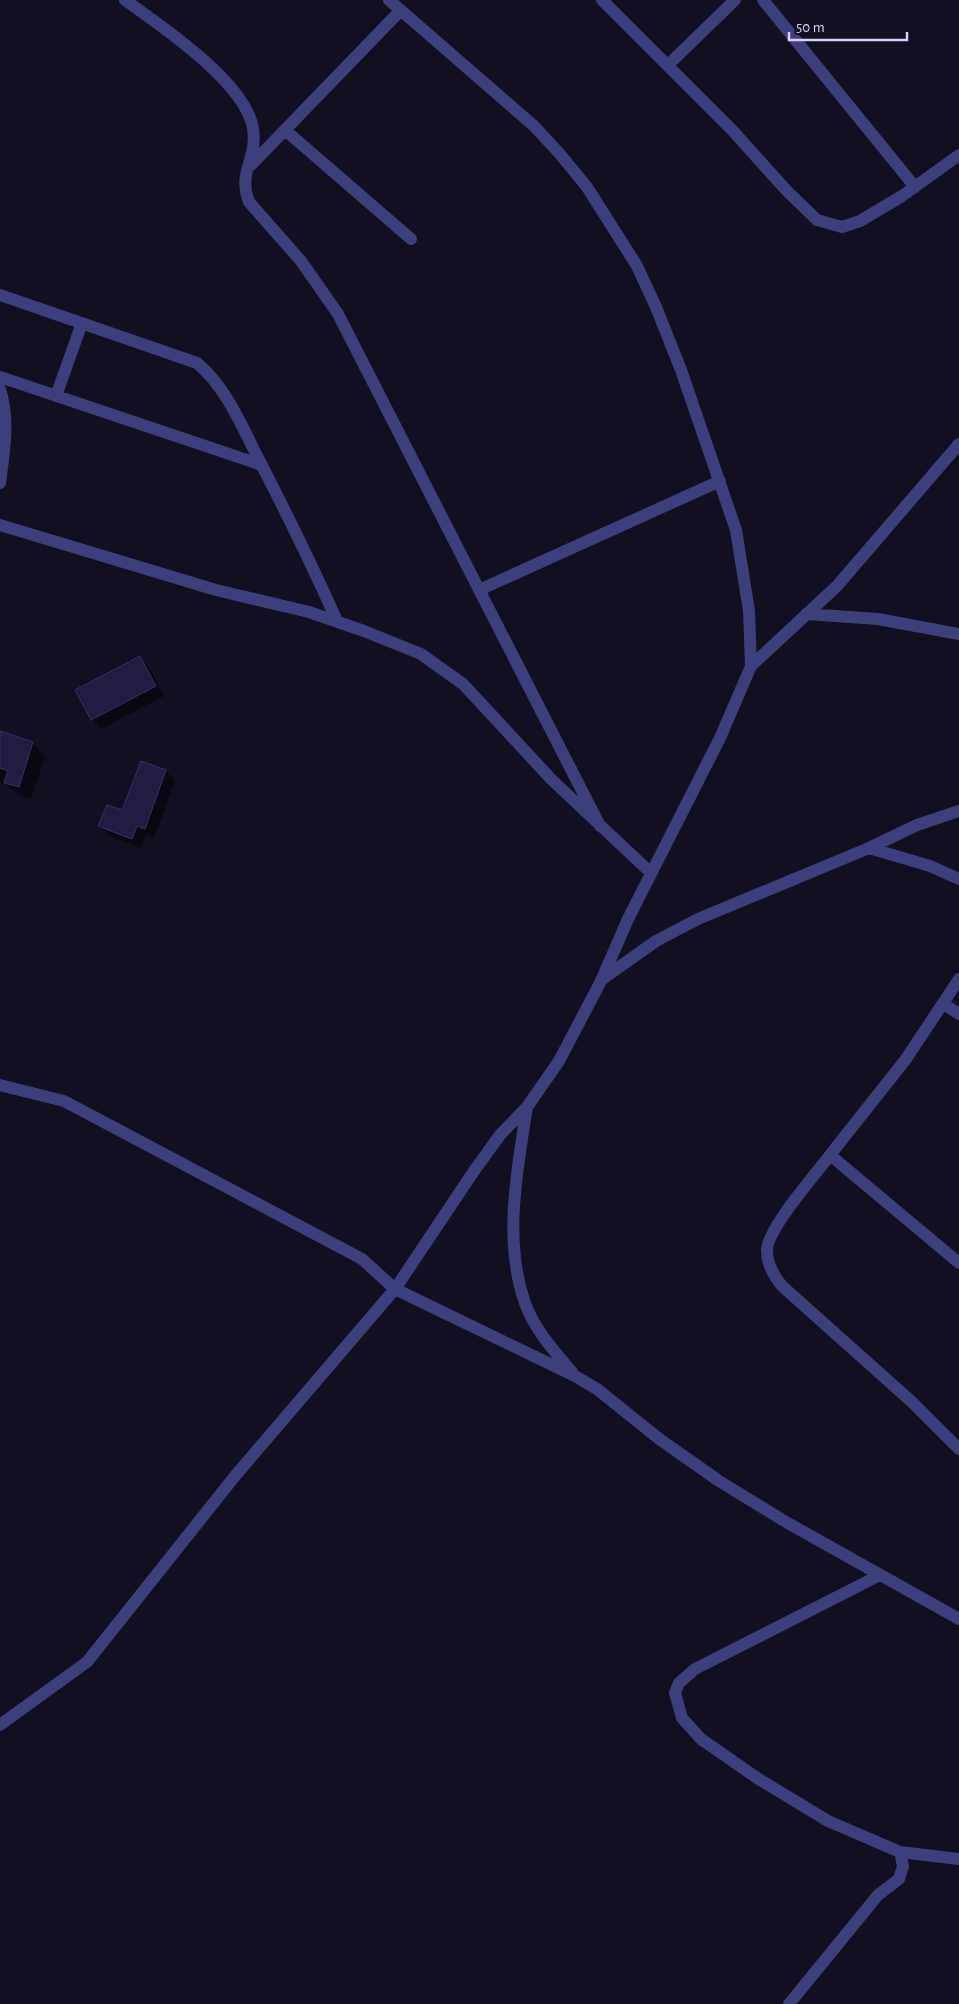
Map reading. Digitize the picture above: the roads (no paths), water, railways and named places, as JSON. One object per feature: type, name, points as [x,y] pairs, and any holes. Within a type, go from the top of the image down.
[{"type":"street","points":[[125,0],[192,50],[225,81],[246,110],[253,126],[255,144],[244,176],[245,191],[249,202],[301,261],[338,314],[600,826]]},
{"type":"street","points":[[389,0],[534,126],[587,187],[637,266],[656,307],[736,530],[744,575],[751,666]]},
{"type":"street","points":[[602,0],[733,131],[786,190],[817,220],[842,227],[860,221],[915,187],[959,155]]},
{"type":"street","points":[[668,66],[735,0]]},
{"type":"street","points":[[763,0],[915,187]]},
{"type":"street","points":[[248,168],[400,10]]},
{"type":"street","points":[[285,130],[411,239]]},
{"type":"street","points":[[0,295],[197,363],[216,383],[262,465],[301,542],[337,622]]},
{"type":"street","points":[[56,396],[82,322]]},
{"type":"street","points":[[0,377],[262,465]]},
{"type":"street","points":[[0,389],[7,421],[0,483]]},
{"type":"street","points":[[0,1724],[87,1662],[235,1476],[395,1289],[474,1171],[500,1135],[527,1108],[559,1061],[601,981],[651,873],[720,738],[751,666],[837,586],[959,444]]},
{"type":"street","points":[[479,590],[720,481]]},
{"type":"street","points":[[0,525],[206,587],[309,612],[421,654],[446,670],[463,684],[552,780],[651,873]]},
{"type":"street","points":[[806,614],[878,619],[959,634]]},
{"type":"street","points":[[601,981],[656,941],[698,919],[869,848],[917,825],[959,811]]},
{"type":"street","points":[[869,848],[930,866],[959,879]]},
{"type":"street","points":[[959,979],[906,1059],[784,1215],[769,1240],[766,1250],[774,1275],[782,1286],[912,1402],[959,1449]]},
{"type":"street","points":[[944,1004],[959,1014]]},
{"type":"street","points":[[0,1085],[64,1101],[362,1259],[395,1289],[575,1376],[597,1389],[658,1438],[719,1480],[880,1575],[959,1619]]},
{"type":"street","points":[[527,1108],[517,1171],[515,1269],[526,1305],[548,1343],[575,1376]]},
{"type":"street","points":[[830,1155],[959,1263]]},
{"type":"street","points":[[880,1575],[695,1670],[679,1682],[675,1693],[682,1718],[701,1739],[758,1778],[828,1821],[900,1852],[959,1859]]},
{"type":"street","points":[[789,2004],[878,1896],[899,1879],[904,1866],[900,1852]]}]
